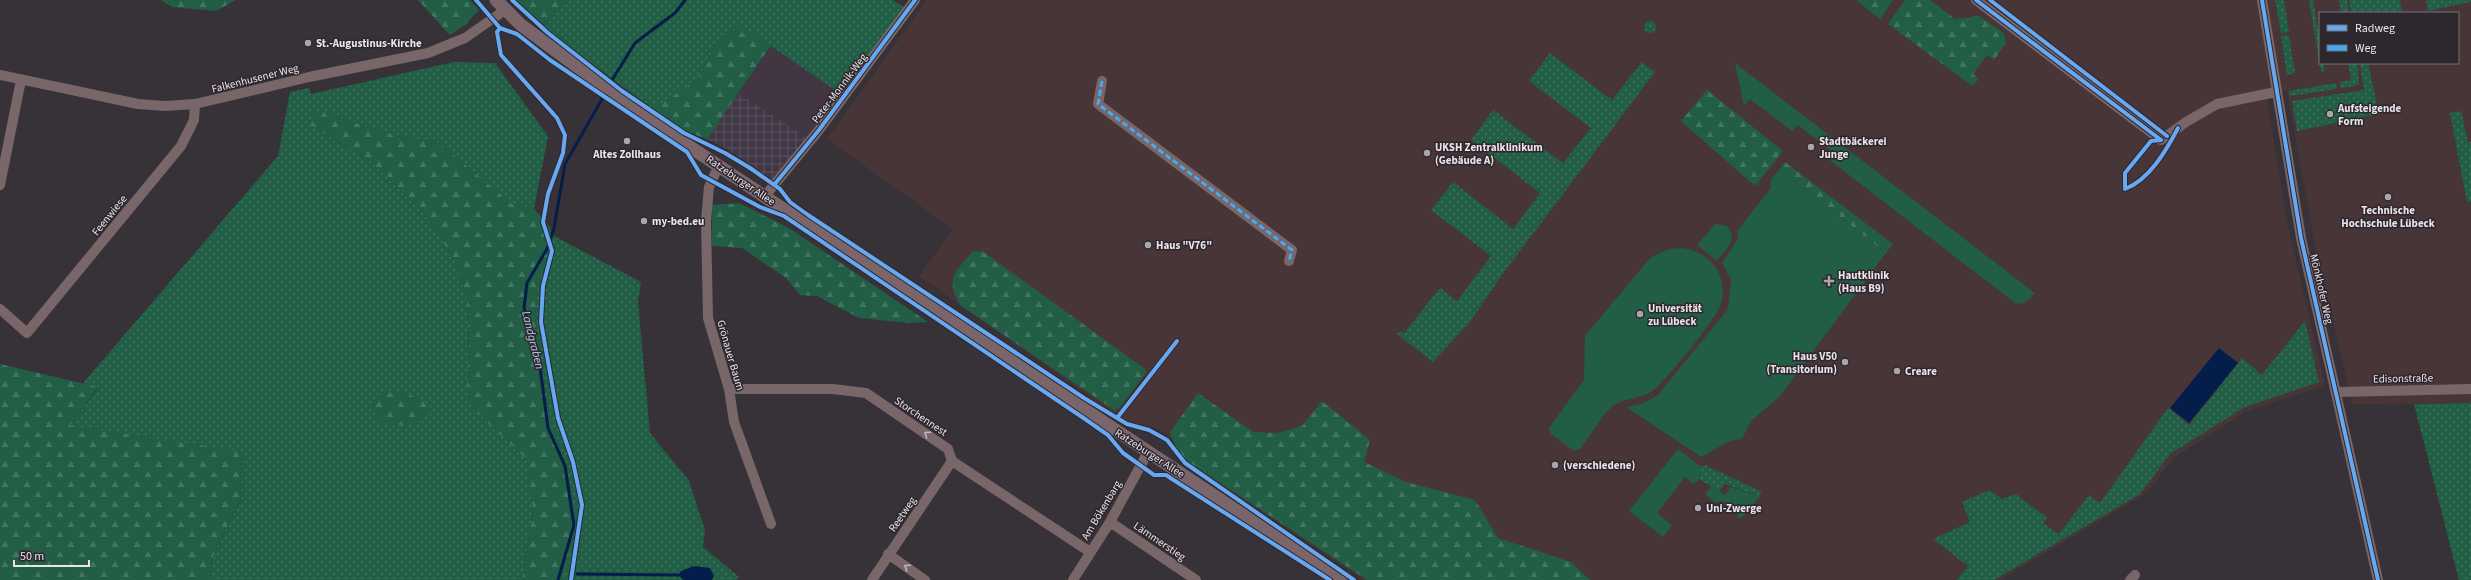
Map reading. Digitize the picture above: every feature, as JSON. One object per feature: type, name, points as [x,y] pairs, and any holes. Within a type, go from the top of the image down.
[{"type":"main road","name":"Ratzeburger Allee","points":[[496,0],[521,25],[601,86],[1341,580]]},
{"type":"street","name":"Peter-Monnik-Weg","points":[[765,196],[819,130],[915,0]]},
{"type":"street","points":[[1976,0],[2161,140],[2186,122],[2217,104],[2276,92]]},
{"type":"street","name":"Mönkhofer Weg","points":[[2262,0],[2276,92],[2302,238],[2378,580]]},
{"type":"street","name":"Falkenhusener Weg","points":[[0,75],[138,104],[165,106],[195,104],[309,77],[428,53],[466,38],[505,10]]},
{"type":"street","points":[[0,185],[21,80]]},
{"type":"street","points":[[1102,81],[1098,104],[1292,250],[1289,261]]},
{"type":"street","name":"Feenwiese","points":[[0,309],[27,333],[181,146],[194,120],[195,104]]},
{"type":"street","name":"Grönauer Baum","points":[[719,165],[709,187],[706,221],[706,281],[708,318],[729,389],[734,422],[771,524]]},
{"type":"street","name":"Storchennest","points":[[729,389],[833,389],[866,393],[948,449],[952,461],[1090,552]]},
{"type":"street","name":"Edisonstraße","points":[[2337,392],[2471,389]]},
{"type":"street","name":"Am Bökenbarg","points":[[1073,580],[1110,522],[1148,452]]},
{"type":"street","name":"Reetweg","points":[[872,580],[888,554],[952,461]]},
{"type":"street","name":"Lämmerstieg","points":[[1110,522],[1196,580]]},
{"type":"street","points":[[888,554],[925,580]]},
{"type":"shaded area","name":"Universität zu Lübeck","points":[[927,0],[2471,0],[2471,403],[2352,404],[2314,240],[2287,91],[2266,94],[2287,222],[2325,385],[2247,411],[2173,458],[2148,492],[2000,580],[1364,580],[1184,460],[1167,434],[1155,428],[1127,423],[919,276],[953,229],[827,139]]},
{"type":"shaded area","points":[[771,45],[844,96],[810,140],[738,93]]},
{"type":"shaded area","points":[[738,93],[810,140],[776,183],[730,151],[707,139]]},
{"type":"green space","points":[[161,0],[236,0],[216,11],[172,7]]},
{"type":"green space","points":[[418,0],[470,0],[479,10],[465,25],[450,35]]},
{"type":"green space","points":[[514,0],[570,0],[560,8],[543,28]]},
{"type":"green space","points":[[570,0],[893,0],[908,10],[844,96],[740,25],[715,46],[697,80],[653,109],[543,28],[560,8]]},
{"type":"green space","points":[[1856,0],[1893,0],[1880,19]]},
{"type":"green space","points":[[1905,0],[1930,0],[1955,19],[1979,16],[2004,33],[2006,43],[1994,60],[1987,55],[1973,74],[1979,79],[1972,86],[1888,24]]},
{"type":"green space","points":[[2275,0],[2284,0],[2289,32],[2281,33]]},
{"type":"green space","points":[[2309,0],[2313,0],[2319,35],[2319,60]]},
{"type":"green space","points":[[2339,0],[2347,0],[2349,12],[2341,12]]},
{"type":"green space","points":[[2349,0],[2400,0],[2402,12],[2351,12]]},
{"type":"green space","points":[[2426,0],[2471,0],[2471,2],[2428,11]]},
{"type":"green space","points":[[1652,21],[1655,22],[1655,32],[1648,33],[1645,32],[1644,25],[1645,22]]},
{"type":"green space","points":[[740,25],[771,45],[707,139],[685,131],[653,109],[697,80],[715,46]]},
{"type":"green space","points":[[2289,35],[2295,73],[2287,75],[2281,36]]},
{"type":"green space","points":[[1550,53],[1612,100],[1642,62],[1655,72],[1504,272],[1469,323],[1433,362],[1397,334],[1400,331],[1404,333],[1440,288],[1457,301],[1491,256],[1431,210],[1453,182],[1513,229],[1540,193],[1471,140],[1493,110],[1563,163],[1591,128],[1529,81]]},
{"type":"green space","points":[[454,62],[495,63],[548,136],[534,209],[512,204],[438,142],[396,136],[323,112],[310,125],[371,162],[425,214],[454,259],[467,300],[471,407],[527,460],[533,511],[522,580],[210,580],[212,558],[242,497],[70,425],[98,388],[83,383],[278,156],[290,92],[309,88],[311,94]]},
{"type":"green space","points":[[1735,63],[2035,293],[2024,303],[2015,303],[1827,158],[1832,151],[1798,125],[1792,131],[1750,99],[1744,106]]},
{"type":"green space","points":[[2320,64],[2323,64],[2325,71],[2321,72]]},
{"type":"green space","points":[[2348,64],[2357,64],[2359,85],[2341,88],[2340,82],[2351,80]]},
{"type":"green space","points":[[2360,64],[2368,64],[2379,114],[2297,131],[2292,101],[2364,90]]},
{"type":"green space","points":[[2336,83],[2337,89],[2290,96],[2289,91]]},
{"type":"green space","points":[[1707,90],[1783,151],[1755,186],[1681,121]]},
{"type":"green space","points":[[2461,111],[2468,142],[2471,142],[2471,201],[2467,202],[2450,113]]},
{"type":"green space","points":[[323,112],[396,136],[438,142],[512,204],[534,209],[549,226],[554,236],[537,292],[535,318],[550,420],[568,468],[576,525],[563,580],[522,580],[533,511],[527,460],[471,407],[467,392],[469,345],[467,300],[454,259],[425,214],[371,162],[310,125],[313,114]]},
{"type":"green space","points":[[1785,162],[1893,244],[1886,253],[1779,170]]},
{"type":"green space","points":[[1779,170],[1886,253],[1780,396],[1751,421],[1742,439],[1729,441],[1701,457],[1626,407],[1642,404],[1658,395],[1728,309],[1731,279],[1722,263],[1738,239],[1737,231],[1771,188],[1771,179]]},
{"type":"green space","points":[[739,203],[789,228],[928,322],[910,323],[859,318],[817,296],[800,295],[786,278],[742,248],[712,246],[712,205]]},
{"type":"green space","points":[[1715,224],[1727,226],[1732,236],[1730,245],[1717,261],[1697,245]]},
{"type":"green space","points":[[554,236],[641,282],[638,302],[650,433],[689,481],[705,530],[703,547],[739,577],[736,580],[563,580],[565,564],[568,468],[550,420],[535,318],[537,292]]},
{"type":"green space","points":[[1683,248],[1702,255],[1710,261],[1721,277],[1723,287],[1722,297],[1715,316],[1690,350],[1655,389],[1645,395],[1617,403],[1609,409],[1580,449],[1574,451],[1551,434],[1549,428],[1584,380],[1585,336],[1651,257],[1669,249]]},
{"type":"green space","points":[[982,251],[1145,369],[1146,373],[1119,408],[1114,410],[960,305],[953,288],[954,276],[972,252]]},
{"type":"green space","points":[[2305,321],[2319,382],[2245,407],[2170,454],[2140,494],[1994,580],[1957,580],[1968,566],[1933,539],[1970,522],[1962,502],[1989,490],[2002,499],[2016,494],[2047,518],[2043,523],[2059,534],[2089,495],[2100,503],[2168,408],[2189,425],[2242,358],[2262,375]]},
{"type":"green space","points":[[0,364],[98,387],[70,425],[243,452],[242,496],[212,558],[210,580],[0,580]]},
{"type":"green space","points":[[387,390],[404,393],[415,397],[430,406],[430,413],[405,425],[392,425],[378,422],[371,404],[380,393]]},
{"type":"green space","points":[[1198,393],[1253,432],[1278,433],[1302,426],[1322,401],[1370,440],[1364,462],[1406,482],[1475,500],[1498,538],[1571,562],[1590,580],[1367,580],[1184,459],[1177,449],[1170,432]]},
{"type":"green space","points":[[2471,403],[2471,580],[2459,580],[2414,404]]},
{"type":"green space","points":[[1678,449],[1701,467],[1699,479],[1694,484],[1685,477],[1657,513],[1672,525],[1663,537],[1629,511]]},
{"type":"green space","points":[[1705,465],[1762,492],[1760,496],[1725,484],[1719,491],[1699,479],[1701,467]]},
{"type":"green space","points":[[1712,486],[1725,495],[1730,487],[1760,496],[1744,516],[1738,519],[1737,511],[1732,511],[1726,506],[1724,501],[1714,502],[1705,494]]},
{"type":"water","points":[[2219,348],[2238,363],[2189,423],[2170,408]]},
{"type":"water","points":[[694,566],[710,568],[714,576],[712,580],[683,580],[679,575],[681,571]]},
{"type":"waterway","name":"Landgraben","points":[[609,85],[635,43],[675,13],[685,0]]},
{"type":"waterway","name":"Landgraben","points":[[558,580],[574,525],[565,466],[548,428],[540,367],[524,308],[527,283],[548,247],[554,228],[565,164],[606,92]]},
{"type":"waterway","points":[[577,574],[679,575]]},
{"type":"marked path","points":[[1102,81],[1098,104],[1292,250],[1289,261]]},
{"type":"cycle path","points":[[476,0],[500,28],[517,34],[550,60],[687,152],[701,175],[760,207],[784,216],[1108,435],[1123,453],[1154,475],[1166,475],[1330,580]]},
{"type":"cycle path","points":[[512,0],[548,33],[622,91],[684,133],[725,153],[750,168],[780,189],[790,202],[808,215],[1084,398],[1127,424],[1149,430],[1167,440],[1185,463],[1354,580]]},
{"type":"cycle path","points":[[774,185],[819,130],[915,0]]},
{"type":"cycle path","points":[[1976,0],[2161,140]]},
{"type":"cycle path","points":[[1990,0],[2167,136]]},
{"type":"cycle path","points":[[2262,0],[2301,238],[2378,580]]},
{"type":"cycle path","points":[[500,28],[497,32],[501,55],[557,118],[565,135],[563,153],[548,194],[543,222],[552,251],[543,286],[541,322],[558,418],[573,462],[582,505],[571,580]]},
{"type":"cycle path","points":[[2161,140],[2151,141],[2125,173],[2125,189],[2142,179],[2156,164],[2178,128]]},
{"type":"cycle path","points":[[1117,418],[1177,341]]},
{"type":"place","name":"St.-Augustinus-Kirche","points":[[308,43]]},
{"type":"place","name":"Aufsteigende Form","points":[[2330,114]]},
{"type":"place","name":"Altes Zollhaus","points":[[627,141]]},
{"type":"place","name":"Stadtbäckerei Junge","points":[[1811,147]]},
{"type":"place","name":"UKSH Zentralklinikum (Gebäude A)","points":[[1427,153]]},
{"type":"place","name":"Technische Hochschule Lübeck","points":[[2388,197]]},
{"type":"place","name":"my-bed.eu","points":[[644,221]]},
{"type":"place","name":"Haus \"V76\"","points":[[1148,245]]},
{"type":"place","name":"Hautklinik (Haus B9)","points":[[1829,281]]},
{"type":"place","name":"Universität zu Lübeck","points":[[1640,314]]},
{"type":"place","name":"Haus V50 (Transitorium)","points":[[1845,362]]},
{"type":"place","name":"Creare","points":[[1897,371]]},
{"type":"place","name":"(verschiedene)","points":[[1555,465]]},
{"type":"place","name":"Uni-Zwerge","points":[[1698,508]]}]
